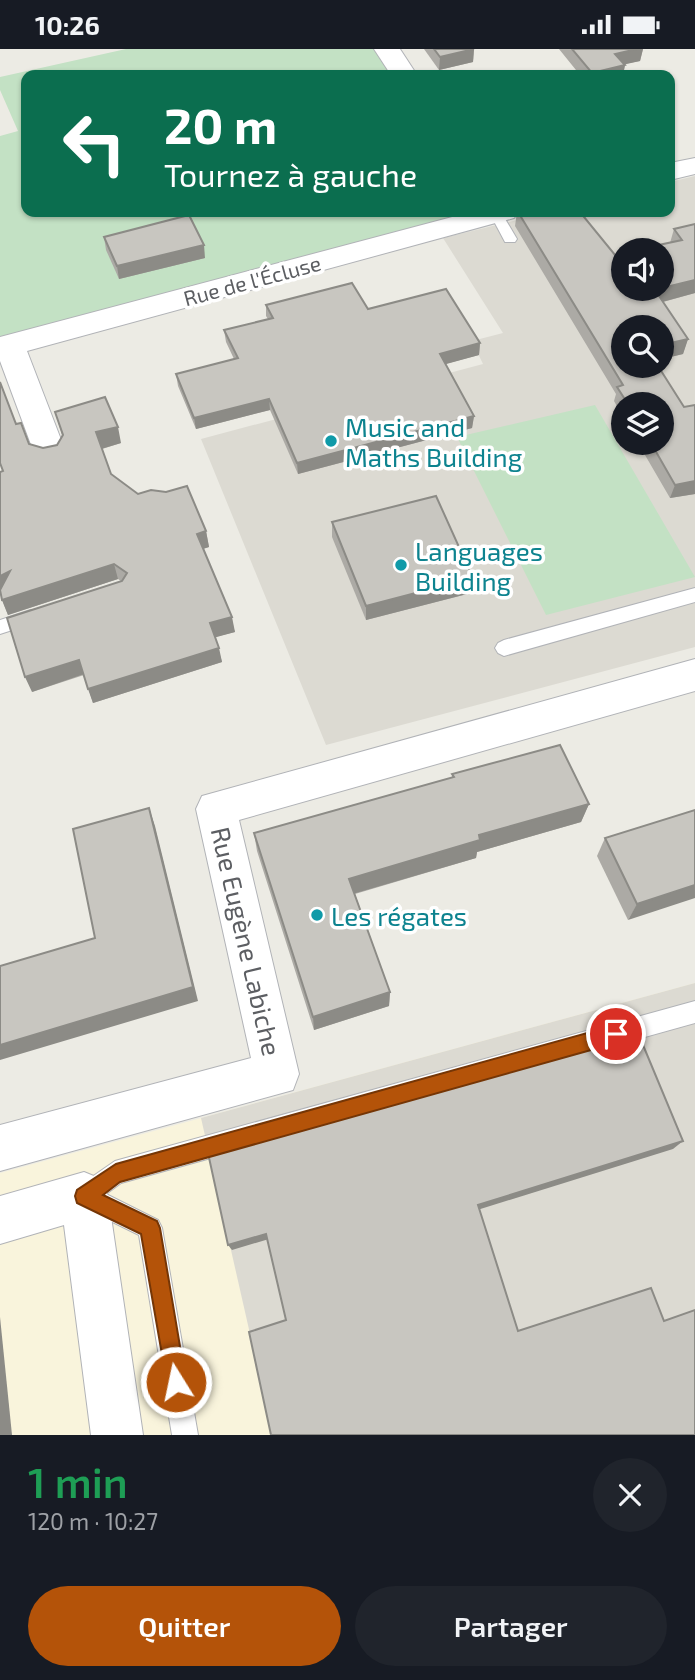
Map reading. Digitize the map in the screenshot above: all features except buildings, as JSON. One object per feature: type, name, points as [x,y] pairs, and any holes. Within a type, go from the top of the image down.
[{"type":"street","points":[[387,49],[401,70]]},
{"type":"street","points":[[675,171],[695,166]]},
{"type":"street","name":"Rue de l'Écluse","points":[[5,347],[501,219]]},
{"type":"street","points":[[5,347],[49,450]]},
{"type":"street","name":"Rue Eugène Labiche","points":[[0,1148],[277,1074],[216,809],[695,675]]},
{"type":"street","points":[[0,1220],[84,1196],[117,1435]]},
{"type":"lane","points":[[503,648],[695,595]]},
{"type":"lane","points":[[0,627],[53,610]]},
{"type":"lane","points":[[185,1435],[150,1228],[84,1196],[116,1173],[695,1012]]},
{"type":"shaded area","points":[[695,176],[695,647],[326,745],[201,439],[483,364],[472,341],[503,333],[443,238],[529,217],[675,217],[675,181]]},
{"type":"shaded area","points":[[695,983],[695,1435],[0,1435],[0,1173]]},
{"type":"shaded area","points":[[695,983],[695,1435],[273,1435],[201,1118]]},
{"type":"green space","points":[[126,49],[387,49],[401,70],[32,70]]},
{"type":"green space","points":[[21,72],[21,217],[484,217],[0,347],[0,136],[18,131],[0,90],[0,77]]},
{"type":"green space","points":[[595,405],[611,433],[611,455],[624,455],[695,577],[546,615],[457,437]]},
{"type":"place","name":"Music and Maths Building","points":[[331,441]]},
{"type":"place","name":"Languages Building","points":[[401,565]]},
{"type":"place","name":"Les régates","points":[[317,915]]},
{"type":"route","points":[[176,1382],[150,1228],[84,1196],[116,1173],[616,1034]]}]
